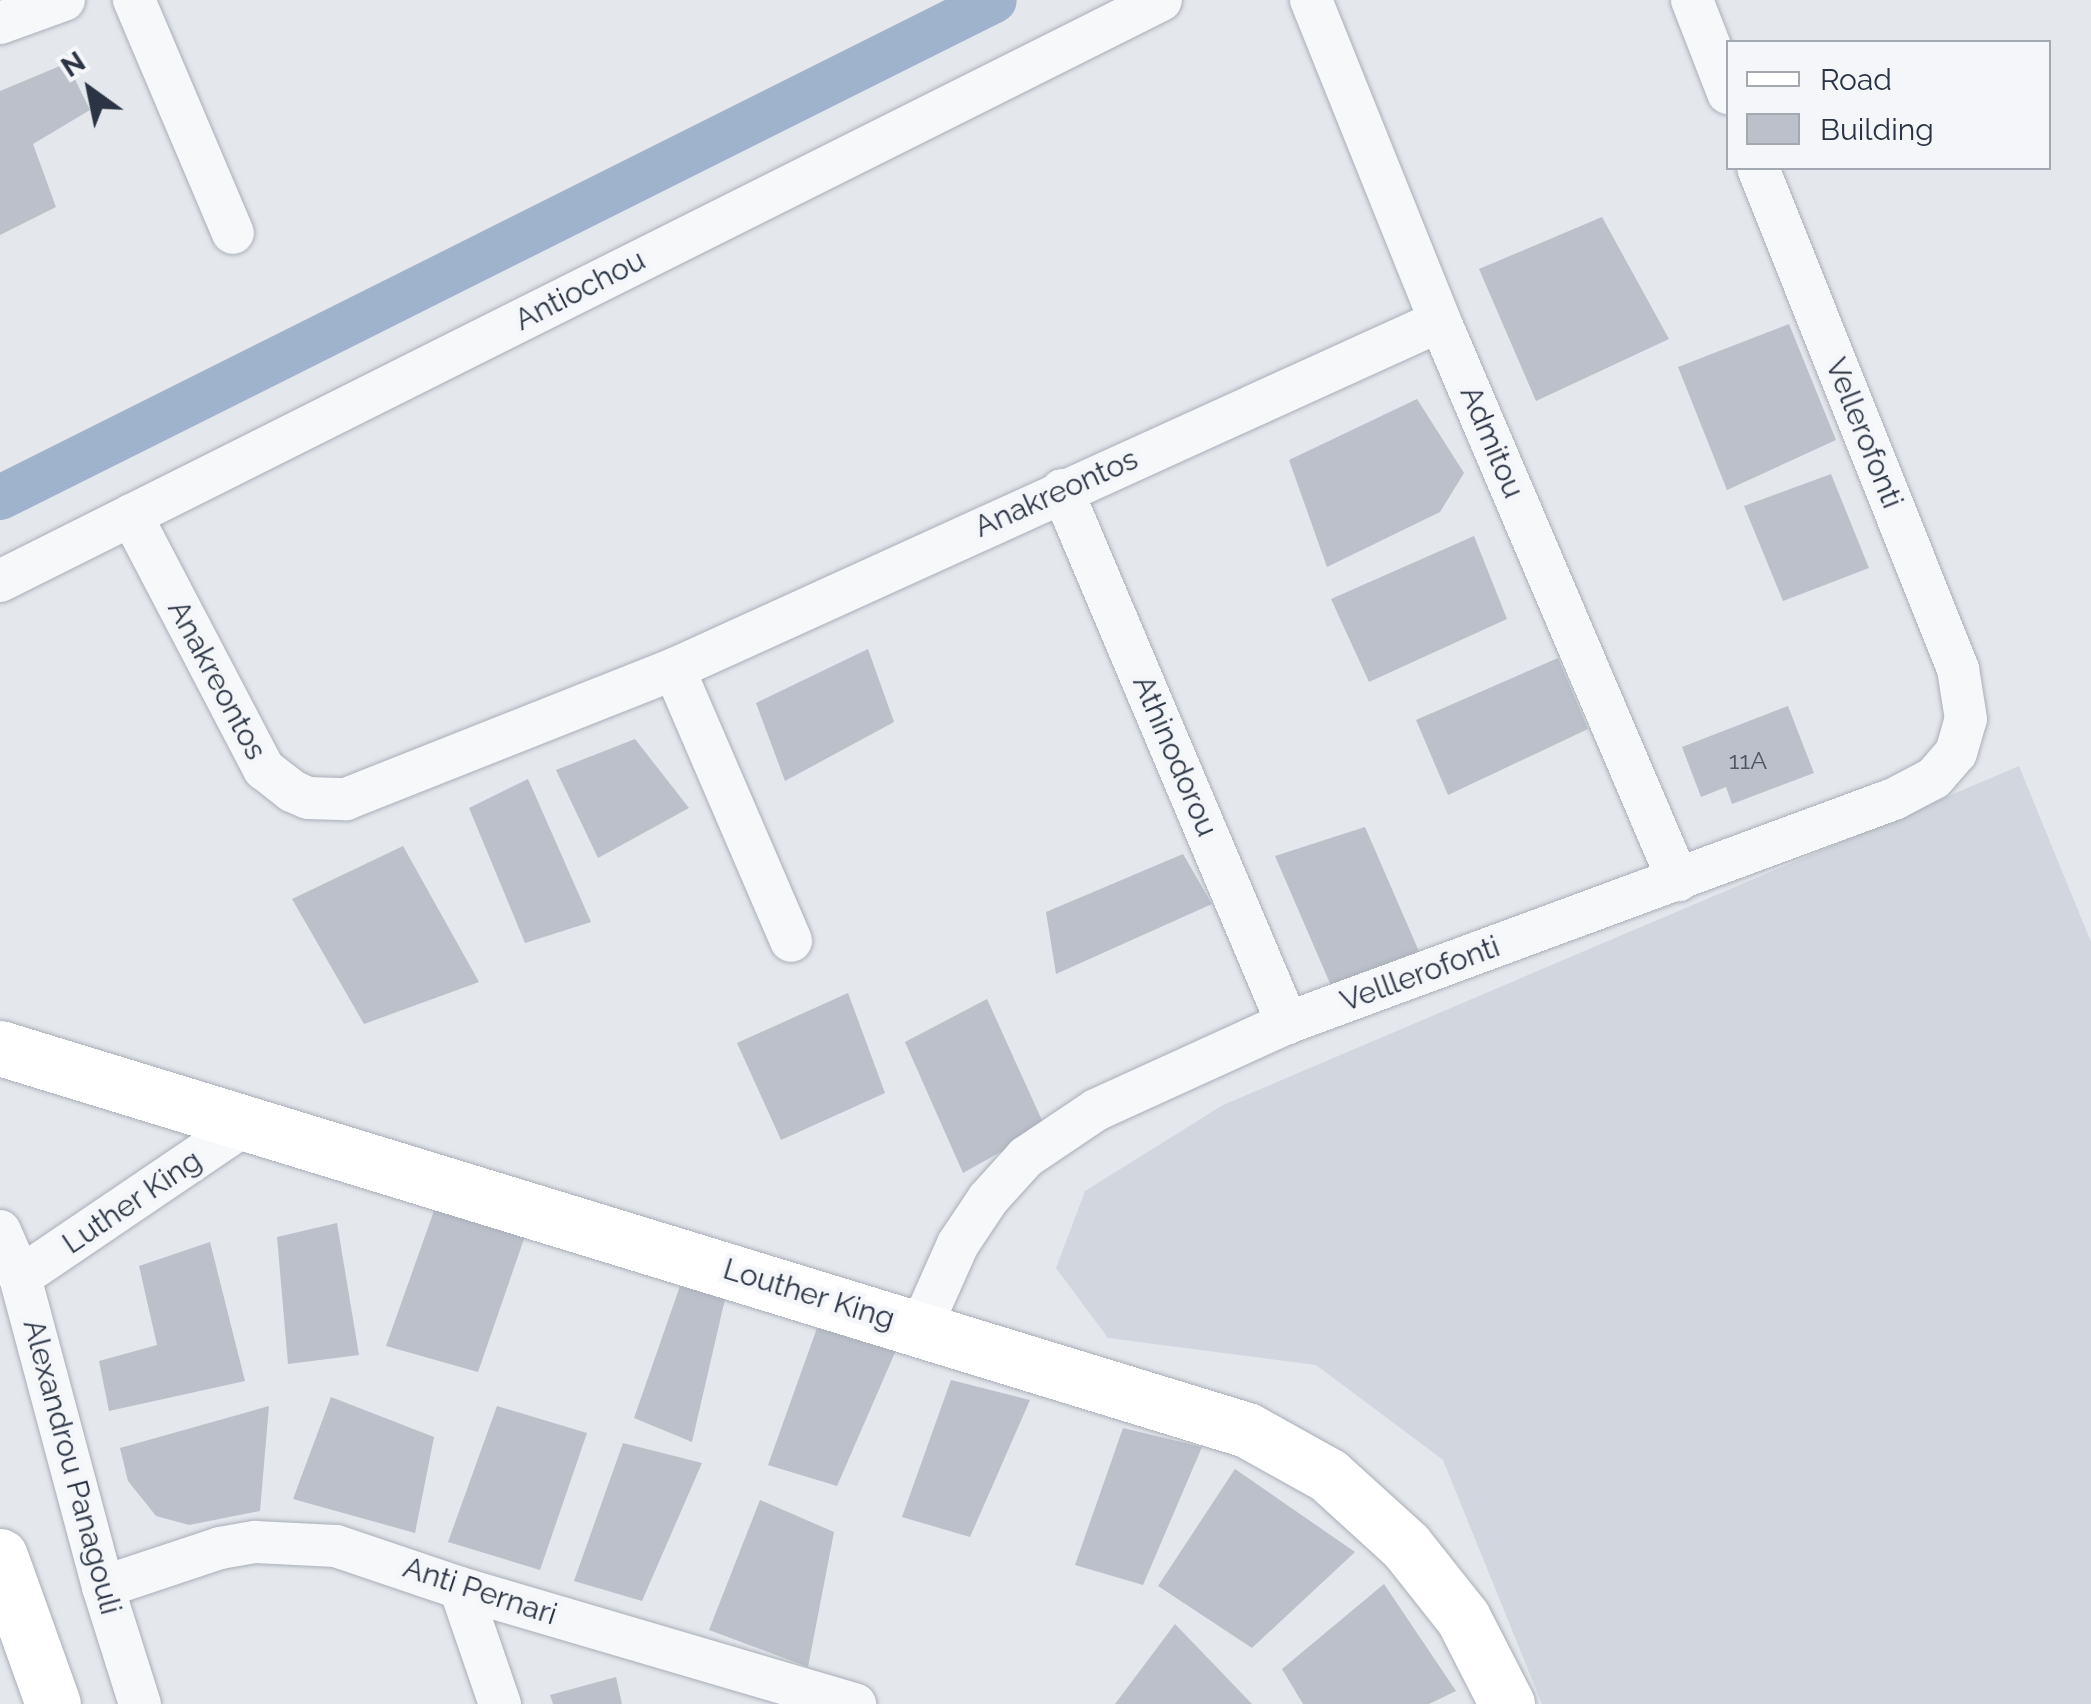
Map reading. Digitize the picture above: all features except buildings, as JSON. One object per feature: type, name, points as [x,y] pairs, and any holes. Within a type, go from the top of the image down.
[{"type":"street","points":[[0,23],[64,0]]},
{"type":"street","points":[[134,0],[232,233]]},
{"type":"street","name":"Antiochou","points":[[0,581],[1161,0]]},
{"type":"street","name":"Admitou","points":[[1311,0],[1440,320],[1678,880]]},
{"type":"street","points":[[1692,0],[1726,87]]},
{"type":"street","name":"Vellerofonti","points":[[1759,170],[1958,669],[1966,701]]},
{"type":"street","name":"Anakreontos","points":[[131,516],[251,751],[278,782],[308,798],[326,801],[366,794],[674,670],[1440,320]]},
{"type":"street","name":"Athinodorou","points":[[1062,490],[1288,1023]]},
{"type":"street","points":[[674,670],[791,941]]},
{"type":"street","name":"Velllerofonti","points":[[921,1327],[971,1222],[1026,1157],[1096,1110],[1288,1023],[1894,799],[1934,778],[1956,752],[1966,719],[1966,701]]},
{"type":"street","name":"Louther King","points":[[0,1048],[243,1126],[921,1327],[1247,1430],[1305,1460],[1371,1510],[1427,1570],[1463,1618],[1507,1704]]},
{"type":"street","name":"Luther King","points":[[20,1277],[243,1126]]},
{"type":"street","name":"Alexandrou Panagouli","points":[[0,1231],[20,1277],[102,1588],[140,1704]]},
{"type":"street","name":"Anti Pernari","points":[[102,1588],[220,1548],[282,1542],[336,1546],[460,1588],[855,1704]]},
{"type":"street","points":[[0,1556],[53,1704]]},
{"type":"street","points":[[460,1588],[500,1704]]},
{"type":"shaded area","points":[[2019,766],[2091,942],[2091,1704],[1542,1704],[1443,1460],[1316,1365],[1108,1338],[1056,1268],[1085,1191],[1223,1105]]},
{"type":"waterway","points":[[0,497],[994,0]]}]
